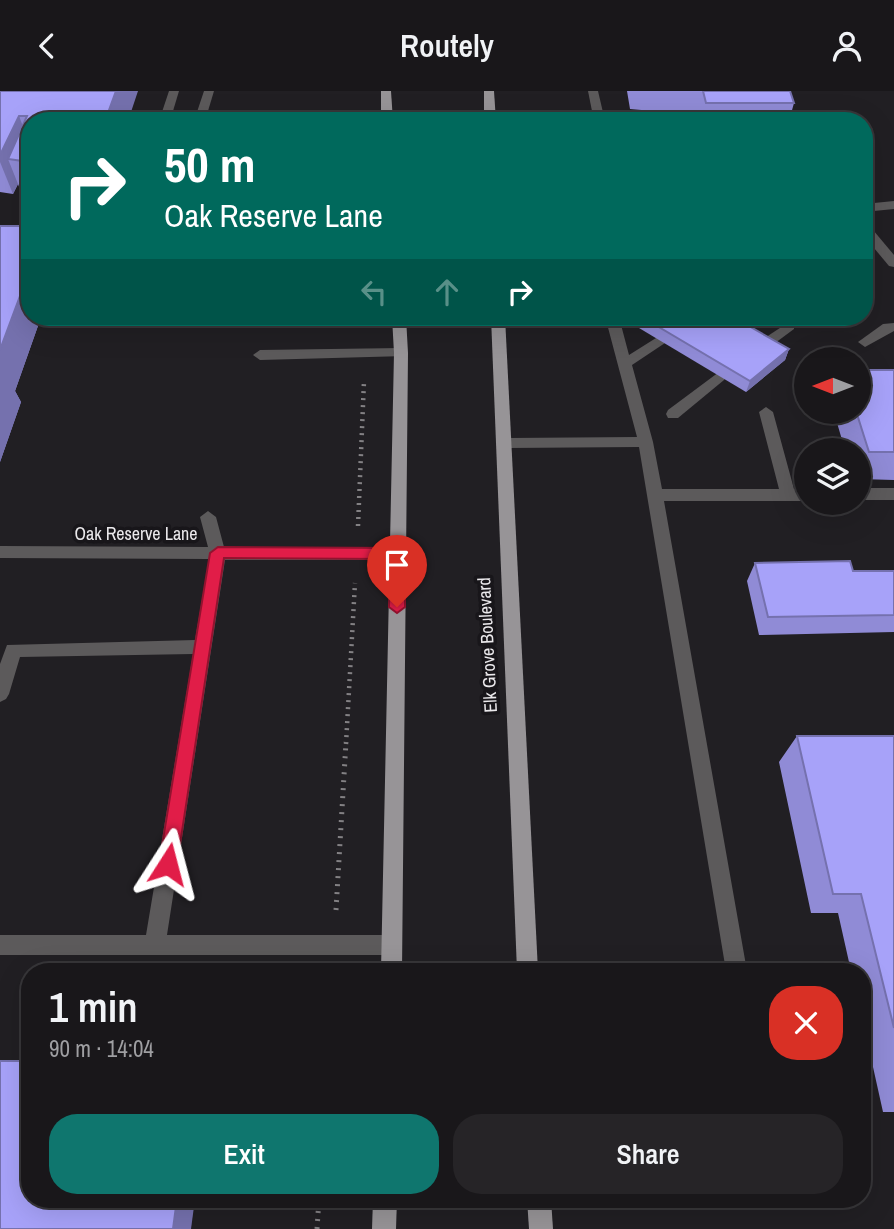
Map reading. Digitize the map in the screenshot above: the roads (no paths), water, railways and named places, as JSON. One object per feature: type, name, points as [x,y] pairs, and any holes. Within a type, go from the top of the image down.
[{"type":"main road","points":[[386,91],[387,112]]},
{"type":"main road","points":[[489,91],[490,112]]},
{"type":"main road","points":[[391,963],[400,326]]},
{"type":"main road","name":"Elk Grove Boulevard","points":[[498,326],[528,963]]},
{"type":"main road","points":[[384,1229],[385,1208]]},
{"type":"main road","points":[[540,1208],[541,1229]]},
{"type":"street","points":[[167,112],[174,91]]},
{"type":"street","points":[[202,112],[209,91]]},
{"type":"street","points":[[593,91],[598,112]]},
{"type":"street","points":[[873,207],[894,205]]},
{"type":"street","points":[[873,238],[894,263]]},
{"type":"street","points":[[615,326],[646,442],[736,963]]},
{"type":"street","points":[[762,346],[789,326]]},
{"type":"street","points":[[865,342],[888,327],[894,327]]},
{"type":"street","points":[[626,363],[662,341]]},
{"type":"street","points":[[260,355],[401,353]]},
{"type":"street","points":[[673,414],[719,377]]},
{"type":"street","points":[[766,412],[788,495]]},
{"type":"street","points":[[503,443],[646,442]]},
{"type":"street","points":[[871,494],[894,494]]},
{"type":"street","points":[[655,495],[794,495]]},
{"type":"street","points":[[155,946],[218,553],[208,517]]},
{"type":"street","name":"Oak Reserve Lane","points":[[0,552],[398,554]]},
{"type":"street","points":[[0,694],[13,650],[202,647]]},
{"type":"street","points":[[0,946],[392,946]]}]
